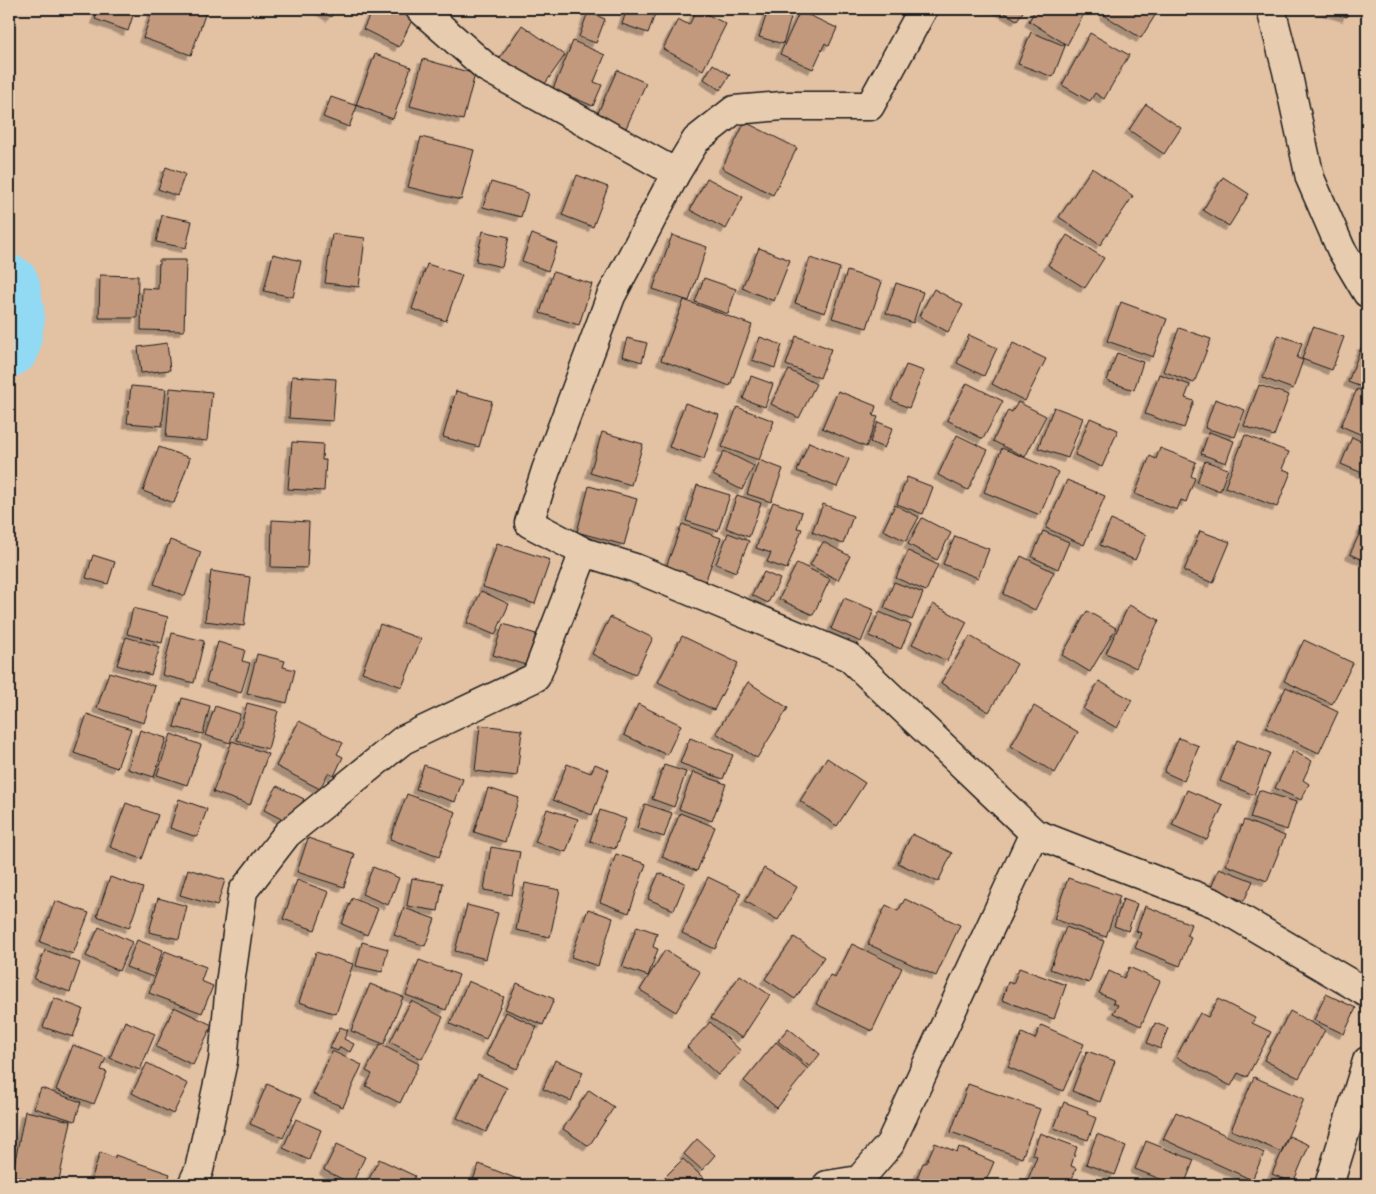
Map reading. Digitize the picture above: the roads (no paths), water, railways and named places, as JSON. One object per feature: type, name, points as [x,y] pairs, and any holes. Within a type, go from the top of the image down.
[{"type":"street","points":[[420,9],[487,68],[676,173]]},
{"type":"street","points":[[924,9],[870,106],[783,106],[734,110],[696,140],[676,173],[611,296],[546,470],[529,523],[584,552],[635,568],[849,656],[1034,833],[1214,903],[1367,993]]},
{"type":"street","points":[[1271,9],[1310,178],[1341,249],[1367,293]]},
{"type":"street","points":[[192,1185],[199,1170],[223,1061],[230,984],[243,891],[287,834],[403,740],[536,677],[584,552]]},
{"type":"street","points":[[827,1185],[860,1180],[890,1144],[1034,833]]},
{"type":"street","points":[[1329,1185],[1367,1061]]},
{"type":"waterway","points":[[9,286],[14,317],[9,346]]}]
